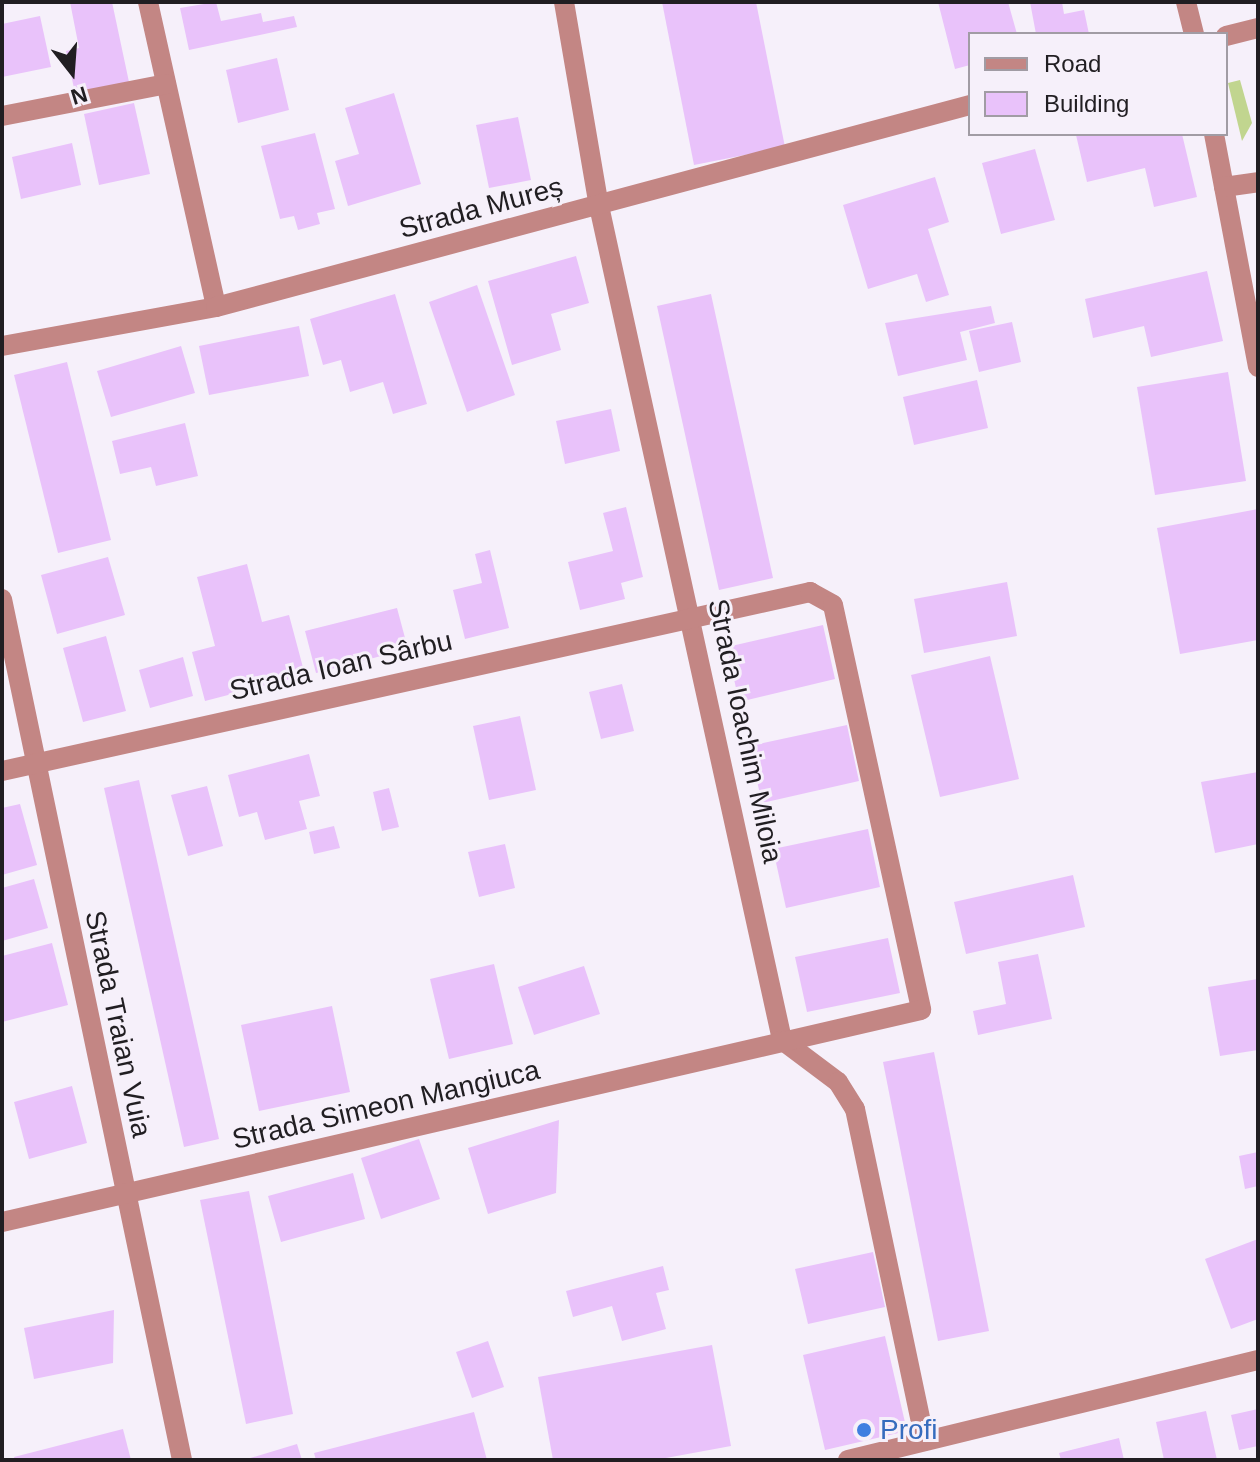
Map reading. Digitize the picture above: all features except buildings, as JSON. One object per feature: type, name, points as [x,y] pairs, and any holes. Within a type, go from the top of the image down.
[{"type":"street","points":[[148,2],[216,307]]},
{"type":"street","name":"Strada Ioachim Miloia","points":[[564,2],[599,206],[782,1040]]},
{"type":"street","points":[[1186,2],[1194,32]]},
{"type":"street","points":[[1228,36],[1258,28]]},
{"type":"street","points":[[2,116],[166,84]]},
{"type":"street","name":"Strada Mureș","points":[[2,346],[216,307],[968,106]]},
{"type":"street","points":[[1214,136],[1258,367]]},
{"type":"street","points":[[1224,187],[1258,182]]},
{"type":"street","name":"Strada Ioan Sârbu","points":[[2,771],[691,615],[810,592],[833,605],[921,1010],[782,1040]]},
{"type":"street","name":"Strada Traian Vuia","points":[[2,599],[182,1460]]},
{"type":"street","points":[[782,1040],[838,1082],[855,1109],[925,1441]]},
{"type":"street","name":"Strada Simeon Mangiuca","points":[[2,1222],[782,1040]]},
{"type":"street","points":[[848,1460],[1258,1360]]},
{"type":"green space","points":[[1240,80],[1252,123],[1242,141],[1228,83]]},
{"type":"place","name":"Profi","points":[[864,1430]]}]
